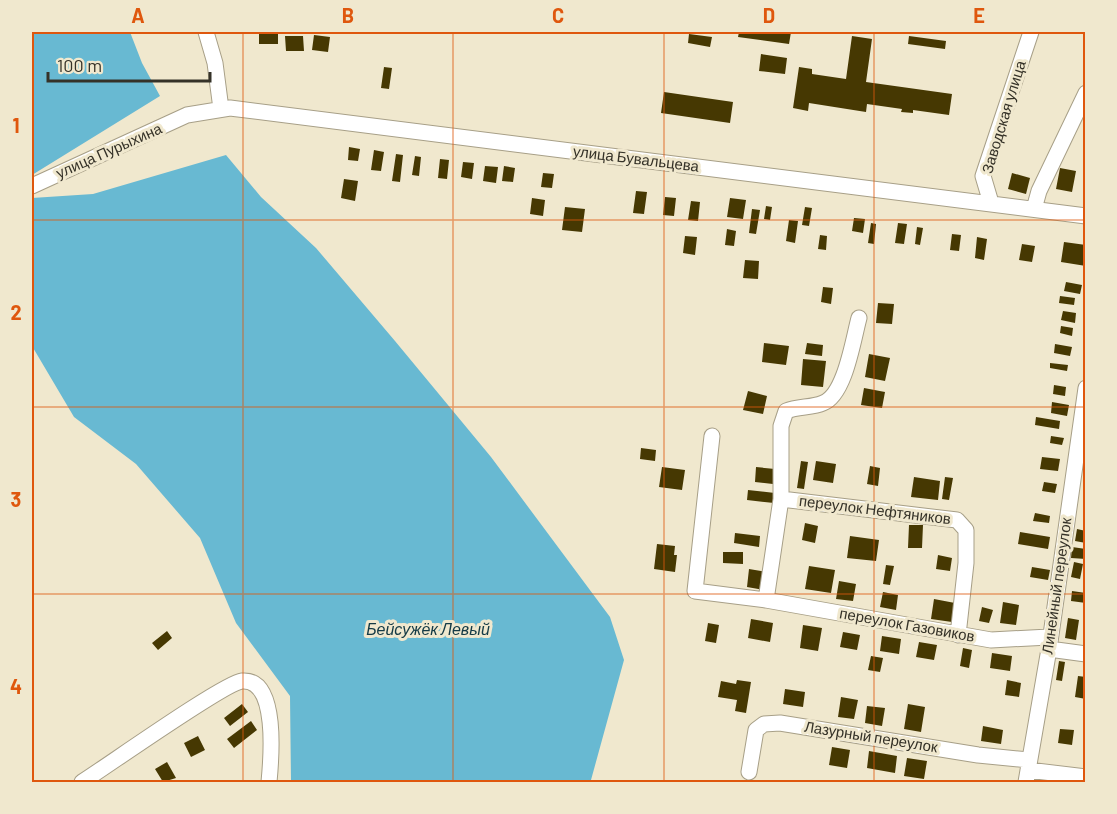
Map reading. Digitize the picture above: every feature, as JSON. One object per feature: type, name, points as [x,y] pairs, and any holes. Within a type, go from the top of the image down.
[{"type":"street","points":[[206,32],[215,63],[221,109]]},
{"type":"street","name":"Заводская улица","points":[[991,203],[983,176],[1031,32]]},
{"type":"street","points":[[1034,209],[1039,191],[1086,93]]},
{"type":"street","name":"улица Бувальцева","points":[[187,115],[230,108],[1086,216]]},
{"type":"street","name":"улица Пурыхина","points":[[34,185],[187,115]]},
{"type":"street","points":[[766,600],[781,499],[781,426],[786,411],[800,405],[821,404],[834,398],[842,381],[859,318]]},
{"type":"street","name":"Линейный переулок","points":[[1028,771],[1080,466],[1086,388]]},
{"type":"street","name":"переулок Газовиков","points":[[712,436],[695,591],[766,600],[991,640],[1049,643],[1086,654]]},
{"type":"street","name":"переулок Нефтяников","points":[[781,499],[957,520],[966,531],[966,563],[958,635]]},
{"type":"street","points":[[82,783],[212,697],[241,681],[260,689],[268,705],[272,758],[269,783]]},
{"type":"street","name":"Лазурный переулок","points":[[749,772],[756,730],[764,724],[780,723],[978,755],[1028,771],[1086,777]]},
{"type":"water","points":[[32,32],[130,32],[142,63],[160,96],[32,175]]},
{"type":"water","name":"Бейсужёк Левый","points":[[226,155],[261,197],[316,248],[395,341],[491,457],[610,617],[624,660],[591,780],[575,782],[291,782],[290,696],[236,623],[200,538],[136,464],[74,417],[32,346],[32,198],[93,194]]},
{"type":"building","points":[[259,32],[278,32],[278,44],[259,44]]},
{"type":"building","points":[[739,32],[791,32],[789,44],[738,37]]},
{"type":"building","points":[[689,34],[712,37],[710,47],[688,43]]},
{"type":"building","points":[[314,35],[330,37],[328,52],[312,50]]},
{"type":"building","points":[[285,36],[303,36],[304,51],[286,51]]},
{"type":"building","points":[[852,36],[872,39],[866,82],[952,94],[949,115],[913,110],[913,113],[901,112],[902,109],[867,104],[866,112],[809,103],[808,111],[793,108],[799,67],[812,69],[812,74],[846,79]]},
{"type":"building","points":[[909,36],[946,41],[945,49],[908,44]]},
{"type":"building","points":[[761,54],[787,58],[785,74],[759,71]]},
{"type":"building","points":[[384,67],[392,68],[389,89],[381,88]]},
{"type":"building","points":[[664,92],[733,102],[730,123],[661,113]]},
{"type":"building","points":[[349,147],[360,149],[358,161],[348,160]]},
{"type":"building","points":[[374,150],[384,152],[381,171],[371,170]]},
{"type":"building","points":[[396,154],[403,155],[400,182],[392,181]]},
{"type":"building","points":[[415,156],[421,157],[419,176],[412,175]]},
{"type":"building","points":[[440,159],[449,160],[447,179],[438,178]]},
{"type":"building","points":[[463,162],[474,163],[472,179],[461,177]]},
{"type":"building","points":[[485,166],[498,167],[496,183],[483,181]]},
{"type":"building","points":[[504,166],[515,168],[513,182],[502,181]]},
{"type":"building","points":[[1060,168],[1076,171],[1072,192],[1056,189]]},
{"type":"building","points":[[543,173],[554,174],[552,188],[541,187]]},
{"type":"building","points":[[1012,173],[1030,178],[1026,194],[1008,189]]},
{"type":"building","points":[[344,179],[358,181],[355,201],[341,198]]},
{"type":"building","points":[[636,191],[647,192],[644,214],[633,213]]},
{"type":"building","points":[[665,197],[676,198],[674,216],[663,215]]},
{"type":"building","points":[[532,198],[545,200],[543,216],[530,214]]},
{"type":"building","points":[[730,198],[746,200],[743,219],[727,217]]},
{"type":"building","points":[[691,201],[700,202],[698,221],[688,220]]},
{"type":"building","points":[[766,206],[772,207],[770,220],[764,219]]},
{"type":"building","points":[[565,207],[585,209],[582,232],[562,230]]},
{"type":"building","points":[[805,207],[812,208],[809,226],[802,225]]},
{"type":"building","points":[[752,209],[760,210],[756,234],[749,233]]},
{"type":"building","points":[[854,218],[865,219],[863,233],[852,231]]},
{"type":"building","points":[[789,220],[798,221],[795,243],[786,241]]},
{"type":"building","points":[[871,223],[876,224],[874,244],[868,243]]},
{"type":"building","points":[[898,223],[907,224],[904,244],[895,243]]},
{"type":"building","points":[[917,227],[923,228],[920,245],[915,244]]},
{"type":"building","points":[[727,229],[736,231],[734,246],[725,245]]},
{"type":"building","points":[[952,234],[961,235],[959,251],[950,250]]},
{"type":"building","points":[[820,235],[827,236],[826,250],[818,249]]},
{"type":"building","points":[[685,236],[697,237],[695,255],[683,253]]},
{"type":"building","points":[[977,237],[987,239],[984,260],[975,258]]},
{"type":"building","points":[[1064,242],[1086,245],[1086,266],[1061,262]]},
{"type":"building","points":[[1022,244],[1035,246],[1032,262],[1019,260]]},
{"type":"building","points":[[745,260],[759,261],[758,279],[743,278]]},
{"type":"building","points":[[1066,282],[1082,285],[1080,294],[1064,291]]},
{"type":"building","points":[[823,287],[833,288],[831,304],[821,302]]},
{"type":"building","points":[[1060,296],[1075,298],[1074,305],[1059,303]]},
{"type":"building","points":[[878,303],[894,304],[892,324],[876,323]]},
{"type":"building","points":[[1063,311],[1076,313],[1075,323],[1061,320]]},
{"type":"building","points":[[1061,326],[1073,328],[1072,336],[1060,333]]},
{"type":"building","points":[[764,343],[789,346],[786,365],[762,362]]},
{"type":"building","points":[[807,343],[823,345],[822,356],[805,354]]},
{"type":"building","points":[[1055,344],[1072,347],[1070,356],[1054,353]]},
{"type":"building","points":[[869,354],[890,358],[885,381],[865,377]]},
{"type":"building","points":[[803,359],[826,361],[823,387],[801,385]]},
{"type":"building","points":[[1050,363],[1068,365],[1067,371],[1050,368]]},
{"type":"building","points":[[1054,385],[1066,387],[1065,396],[1053,394]]},
{"type":"building","points":[[864,388],[885,392],[882,408],[861,405]]},
{"type":"building","points":[[748,391],[767,396],[763,414],[743,410]]},
{"type":"building","points":[[1052,402],[1069,405],[1067,416],[1051,413]]},
{"type":"building","points":[[1036,417],[1060,421],[1059,429],[1035,425]]},
{"type":"building","points":[[1051,436],[1064,438],[1062,445],[1050,443]]},
{"type":"building","points":[[641,448],[656,450],[655,461],[640,459]]},
{"type":"building","points":[[1042,457],[1060,459],[1058,471],[1040,469]]},
{"type":"building","points":[[801,461],[808,462],[804,489],[797,488]]},
{"type":"building","points":[[816,461],[836,464],[833,483],[813,480]]},
{"type":"building","points":[[870,466],[880,468],[878,486],[867,484]]},
{"type":"building","points":[[662,467],[685,470],[682,490],[659,487]]},
{"type":"building","points":[[756,467],[775,469],[773,484],[755,482]]},
{"type":"building","points":[[914,477],[940,481],[938,500],[911,497]]},
{"type":"building","points":[[945,477],[953,478],[949,500],[942,499]]},
{"type":"building","points":[[1044,482],[1057,484],[1055,493],[1042,491]]},
{"type":"building","points":[[748,490],[775,493],[774,503],[747,500]]},
{"type":"building","points":[[1035,513],[1050,516],[1049,523],[1033,521]]},
{"type":"building","points":[[805,523],[818,526],[815,543],[802,540]]},
{"type":"building","points":[[909,525],[923,525],[922,548],[908,548]]},
{"type":"building","points":[[1077,529],[1086,531],[1086,543],[1075,541]]},
{"type":"building","points":[[1020,532],[1050,537],[1048,549],[1018,544]]},
{"type":"building","points":[[735,533],[760,536],[759,547],[734,543]]},
{"type":"building","points":[[850,536],[879,540],[876,561],[847,558]]},
{"type":"building","points":[[657,544],[675,546],[674,555],[677,555],[675,572],[654,569]]},
{"type":"building","points":[[1072,547],[1086,549],[1086,559],[1071,558]]},
{"type":"building","points":[[723,552],[743,552],[743,564],[723,563]]},
{"type":"building","points":[[938,555],[952,558],[950,571],[936,569]]},
{"type":"building","points":[[1074,562],[1083,564],[1080,579],[1071,577]]},
{"type":"building","points":[[886,565],[894,566],[890,585],[883,584]]},
{"type":"building","points":[[809,566],[835,570],[831,593],[805,589]]},
{"type":"building","points":[[1032,567],[1050,570],[1048,580],[1030,577]]},
{"type":"building","points":[[749,569],[767,572],[764,590],[747,587]]},
{"type":"building","points":[[839,581],[856,584],[853,601],[836,599]]},
{"type":"building","points":[[1072,591],[1086,593],[1086,603],[1071,601]]},
{"type":"building","points":[[883,592],[898,595],[896,610],[880,607]]},
{"type":"building","points":[[934,599],[955,603],[952,622],[931,619]]},
{"type":"building","points":[[1003,602],[1019,605],[1016,625],[1000,623]]},
{"type":"building","points":[[982,607],[993,610],[989,623],[979,621]]},
{"type":"building","points":[[1068,618],[1079,620],[1076,640],[1065,638]]},
{"type":"building","points":[[751,619],[773,623],[770,642],[748,638]]},
{"type":"building","points":[[708,623],[719,625],[716,643],[705,641]]},
{"type":"building","points":[[803,625],[822,628],[818,651],[800,648]]},
{"type":"building","points":[[167,631],[172,638],[158,650],[152,643]]},
{"type":"building","points":[[843,632],[860,635],[857,650],[840,647]]},
{"type":"building","points":[[882,636],[901,639],[899,654],[880,651]]},
{"type":"building","points":[[919,642],[937,645],[934,660],[916,657]]},
{"type":"building","points":[[963,648],[972,650],[969,668],[960,666]]},
{"type":"building","points":[[992,653],[1012,656],[1010,671],[990,668]]},
{"type":"building","points":[[871,656],[883,658],[880,672],[868,670]]},
{"type":"building","points":[[1059,661],[1065,662],[1062,681],[1056,680]]},
{"type":"building","points":[[1078,676],[1086,677],[1086,699],[1075,697]]},
{"type":"building","points":[[737,680],[751,682],[746,713],[735,711],[737,700],[718,697],[721,681],[736,684]]},
{"type":"building","points":[[1007,680],[1021,683],[1019,697],[1005,695]]},
{"type":"building","points":[[785,689],[805,692],[803,707],[783,704]]},
{"type":"building","points":[[841,697],[858,700],[854,719],[838,717]]},
{"type":"building","points":[[242,704],[248,712],[230,726],[224,718]]},
{"type":"building","points":[[908,704],[925,707],[921,732],[904,729]]},
{"type":"building","points":[[867,706],[885,708],[882,726],[865,723]]},
{"type":"building","points":[[251,721],[257,730],[234,748],[227,739]]},
{"type":"building","points":[[983,726],[1003,730],[1001,744],[981,741]]},
{"type":"building","points":[[1060,729],[1074,730],[1072,745],[1058,743]]},
{"type":"building","points":[[198,736],[205,750],[191,757],[184,743]]},
{"type":"building","points":[[832,747],[850,750],[847,768],[829,765]]},
{"type":"building","points":[[869,751],[897,756],[895,773],[867,768]]},
{"type":"building","points":[[907,758],[927,761],[924,779],[904,776]]},
{"type":"building","points":[[167,762],[176,778],[163,782],[155,769]]}]
